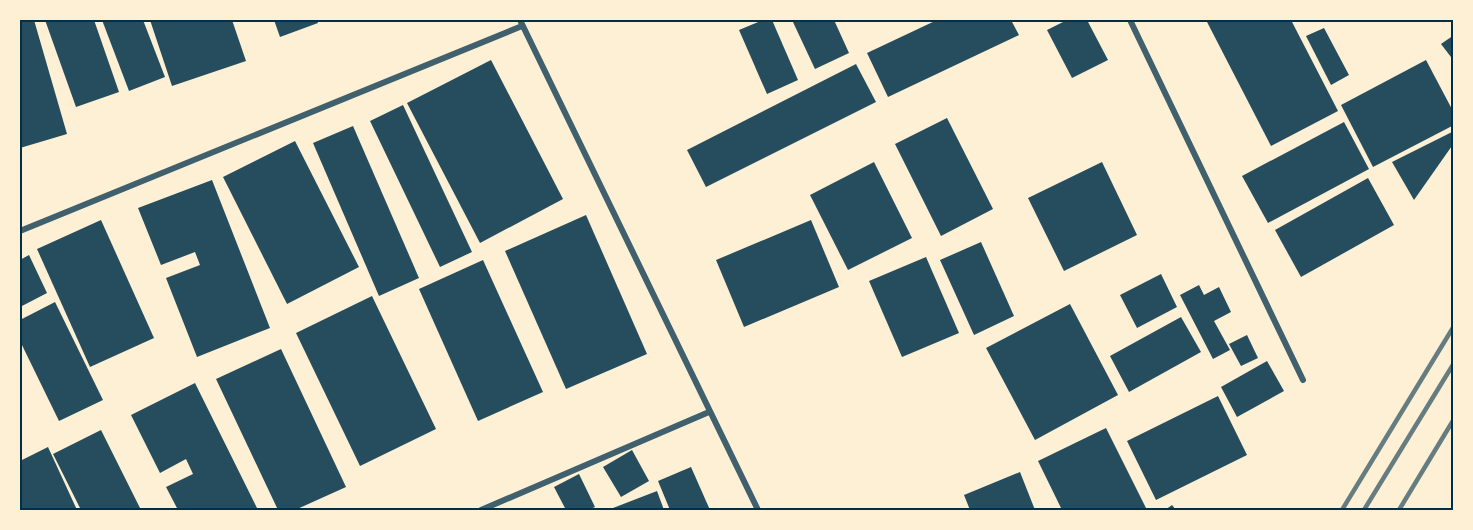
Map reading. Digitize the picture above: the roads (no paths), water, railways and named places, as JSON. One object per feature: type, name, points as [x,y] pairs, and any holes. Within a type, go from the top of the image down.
[{"type":"street","points":[[1130,20],[1303,380]]},
{"type":"street","points":[[20,231],[521,23],[758,510]]},
{"type":"street","points":[[481,510],[709,412]]},
{"type":"railway","points":[[1342,510],[1454,326]]},
{"type":"railway","points":[[1364,510],[1454,363]]},
{"type":"railway","points":[[1399,510],[1454,419]]}]
